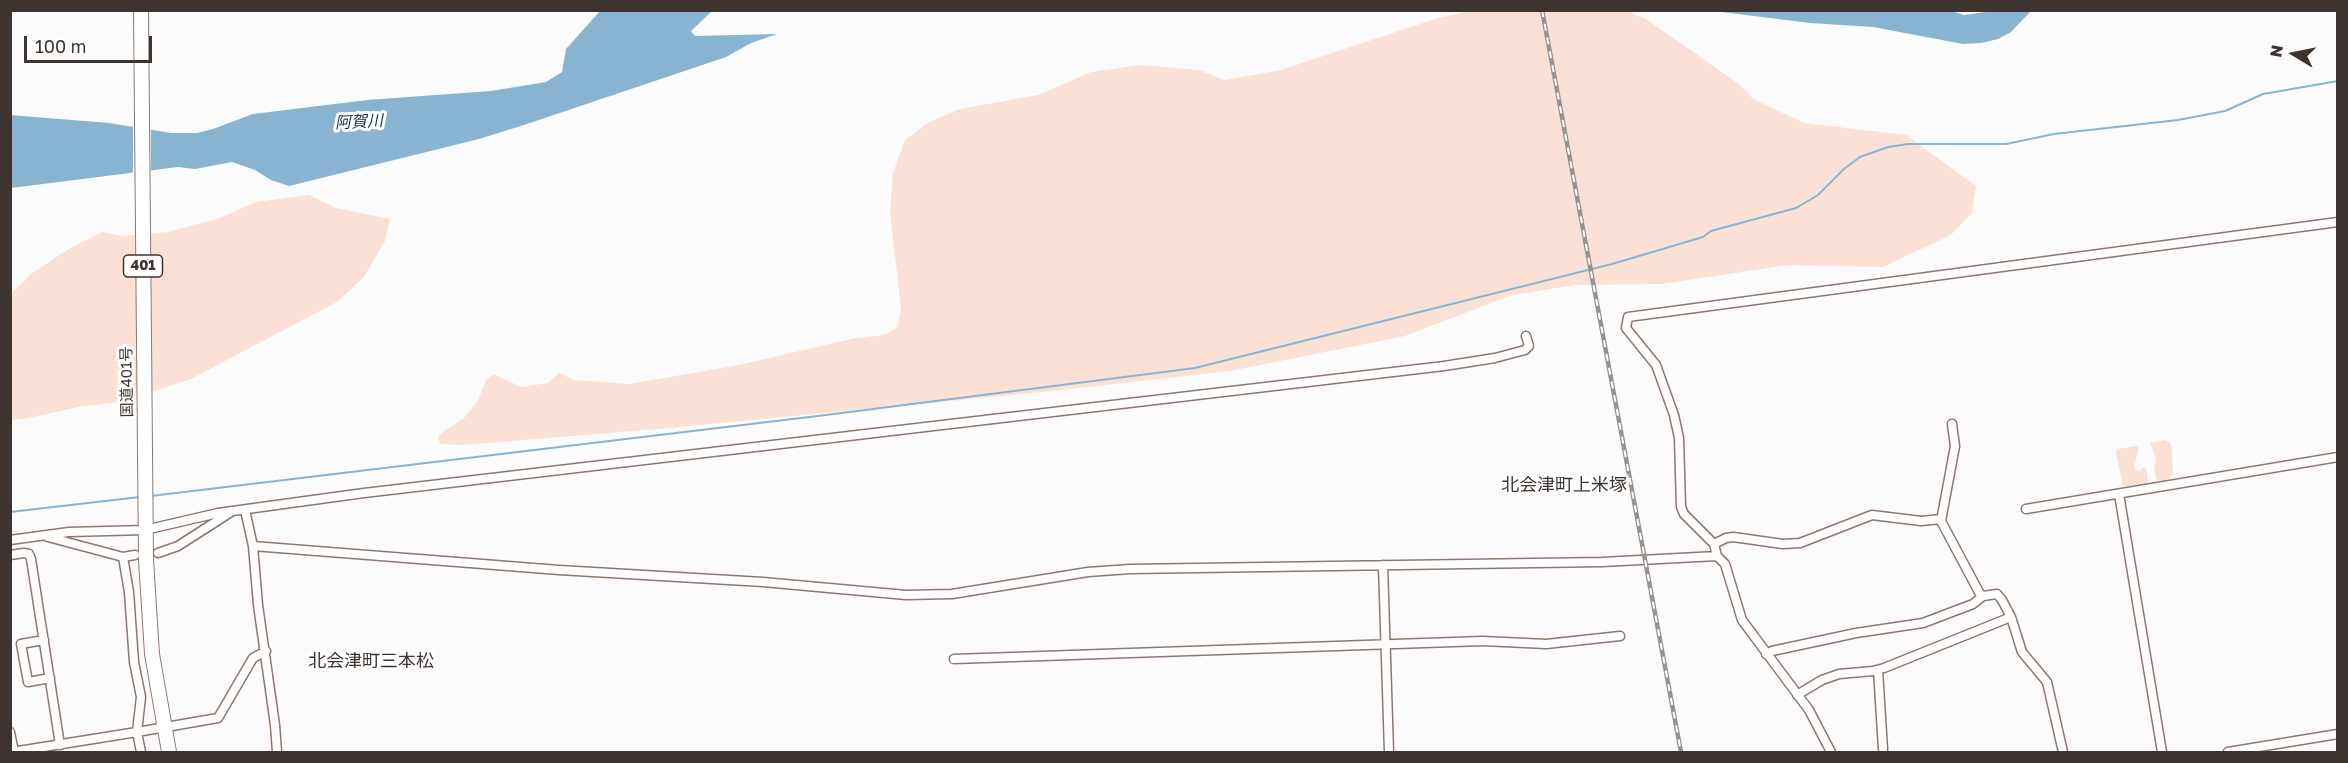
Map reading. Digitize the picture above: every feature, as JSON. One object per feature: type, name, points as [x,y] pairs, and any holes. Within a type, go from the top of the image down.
[{"type":"highway","name":"国道401号","points":[[141,10],[147,588],[152,645],[169,753]]},
{"type":"street","points":[[1831,753],[1809,710],[1742,620],[1725,564],[1717,556],[1714,544],[1684,514],[1681,507],[1678,438],[1672,405],[1656,365],[1626,328],[1628,317],[2337,222]]},
{"type":"street","points":[[10,540],[69,531],[145,525],[364,493],[1444,366],[1495,358],[1525,350],[1529,346],[1526,336]]},
{"type":"street","points":[[1952,424],[1955,447],[1941,519],[1973,582],[1983,596]]},
{"type":"street","points":[[2026,509],[2337,457]]},
{"type":"street","points":[[2119,494],[2162,753]]},
{"type":"street","points":[[245,510],[253,546],[258,605],[266,651],[277,753]]},
{"type":"street","points":[[158,553],[178,546],[231,512]]},
{"type":"street","points":[[1714,544],[1733,537],[1766,543],[1800,543],[1872,515],[1891,515],[1922,521],[1941,519]]},
{"type":"street","points":[[40,535],[123,556],[135,555]]},
{"type":"street","points":[[253,546],[561,570],[763,582],[906,595],[952,594],[1088,572],[1130,569],[1602,562],[1717,556]]},
{"type":"street","points":[[10,555],[24,553],[29,554],[31,559],[60,745]]},
{"type":"street","points":[[123,556],[129,592],[134,662],[141,697],[137,732],[141,753]]},
{"type":"street","points":[[1383,565],[1389,753]]},
{"type":"street","points":[[1766,654],[1856,633],[1923,623],[1973,604],[1983,596],[1997,594],[2011,617],[2022,652],[2047,682],[2063,753]]},
{"type":"street","points":[[1797,695],[1822,680],[1839,674],[1878,670],[2011,617]]},
{"type":"street","points":[[954,659],[1494,641],[1546,644],[1620,636]]},
{"type":"street","points":[[44,640],[21,644],[28,682],[50,678]]},
{"type":"street","points":[[10,732],[13,752],[218,718],[253,658],[266,651]]},
{"type":"street","points":[[1878,670],[1883,749]]},
{"type":"street","points":[[2228,753],[2337,734]]},
{"type":"shaded area","points":[[1474,10],[1627,11],[1646,19],[1739,84],[1753,99],[1804,123],[1906,135],[1976,186],[1972,213],[1951,235],[1883,267],[1789,265],[1661,284],[1576,285],[1512,295],[1405,336],[1230,371],[1043,392],[659,429],[461,445],[440,444],[438,437],[464,418],[477,402],[487,379],[494,374],[521,387],[548,383],[559,373],[574,380],[629,384],[739,365],[856,338],[884,335],[898,327],[901,307],[890,213],[893,173],[905,140],[929,122],[960,109],[1038,95],[1091,72],[1141,65],[1199,70],[1224,80],[1281,70],[1435,19]]},
{"type":"shaded area","points":[[309,195],[336,208],[390,219],[385,241],[364,277],[337,302],[191,379],[120,402],[78,407],[11,420],[11,294],[31,274],[67,250],[102,232],[123,236],[168,232],[217,219],[256,202]]},
{"type":"shaded area","points":[[2164,440],[2170,442],[2172,450],[2173,474],[2166,481],[2156,480],[2154,467],[2156,458],[2150,443]]},
{"type":"shaded area","points":[[2137,446],[2139,448],[2134,467],[2139,471],[2144,467],[2146,469],[2148,482],[2143,485],[2123,486],[2117,449]]},
{"type":"water","name":"阿賀川","points":[[600,11],[712,11],[691,31],[695,36],[777,34],[751,43],[726,57],[479,139],[289,186],[232,162],[195,169],[178,167],[11,188],[10,115],[109,123],[171,133],[197,133],[253,114],[367,100],[491,91],[546,82],[562,72],[566,49]]},
{"type":"water","points":[[1714,11],[1951,11],[1964,15],[1993,11],[2031,11],[2011,32],[1998,39],[1963,44],[1873,27],[1810,23]]},
{"type":"pier","points":[[133,124],[151,127],[151,174],[133,177]]},
{"type":"waterway","points":[[151,496],[1195,368],[1612,264],[1703,237],[1711,231],[1796,208],[1818,195],[1844,169],[1860,157],[1888,147],[1908,144],[2006,144],[2054,134],[2178,120],[2225,111],[2263,94],[2338,81]]},
{"type":"waterway","points":[[10,512],[140,497]]},
{"type":"railway","points":[[1542,10],[1681,752]]},
{"type":"district","name":"北会津町上米塚","points":[[1564,485]]},
{"type":"district","name":"北会津町三本松","points":[[371,661]]}]
